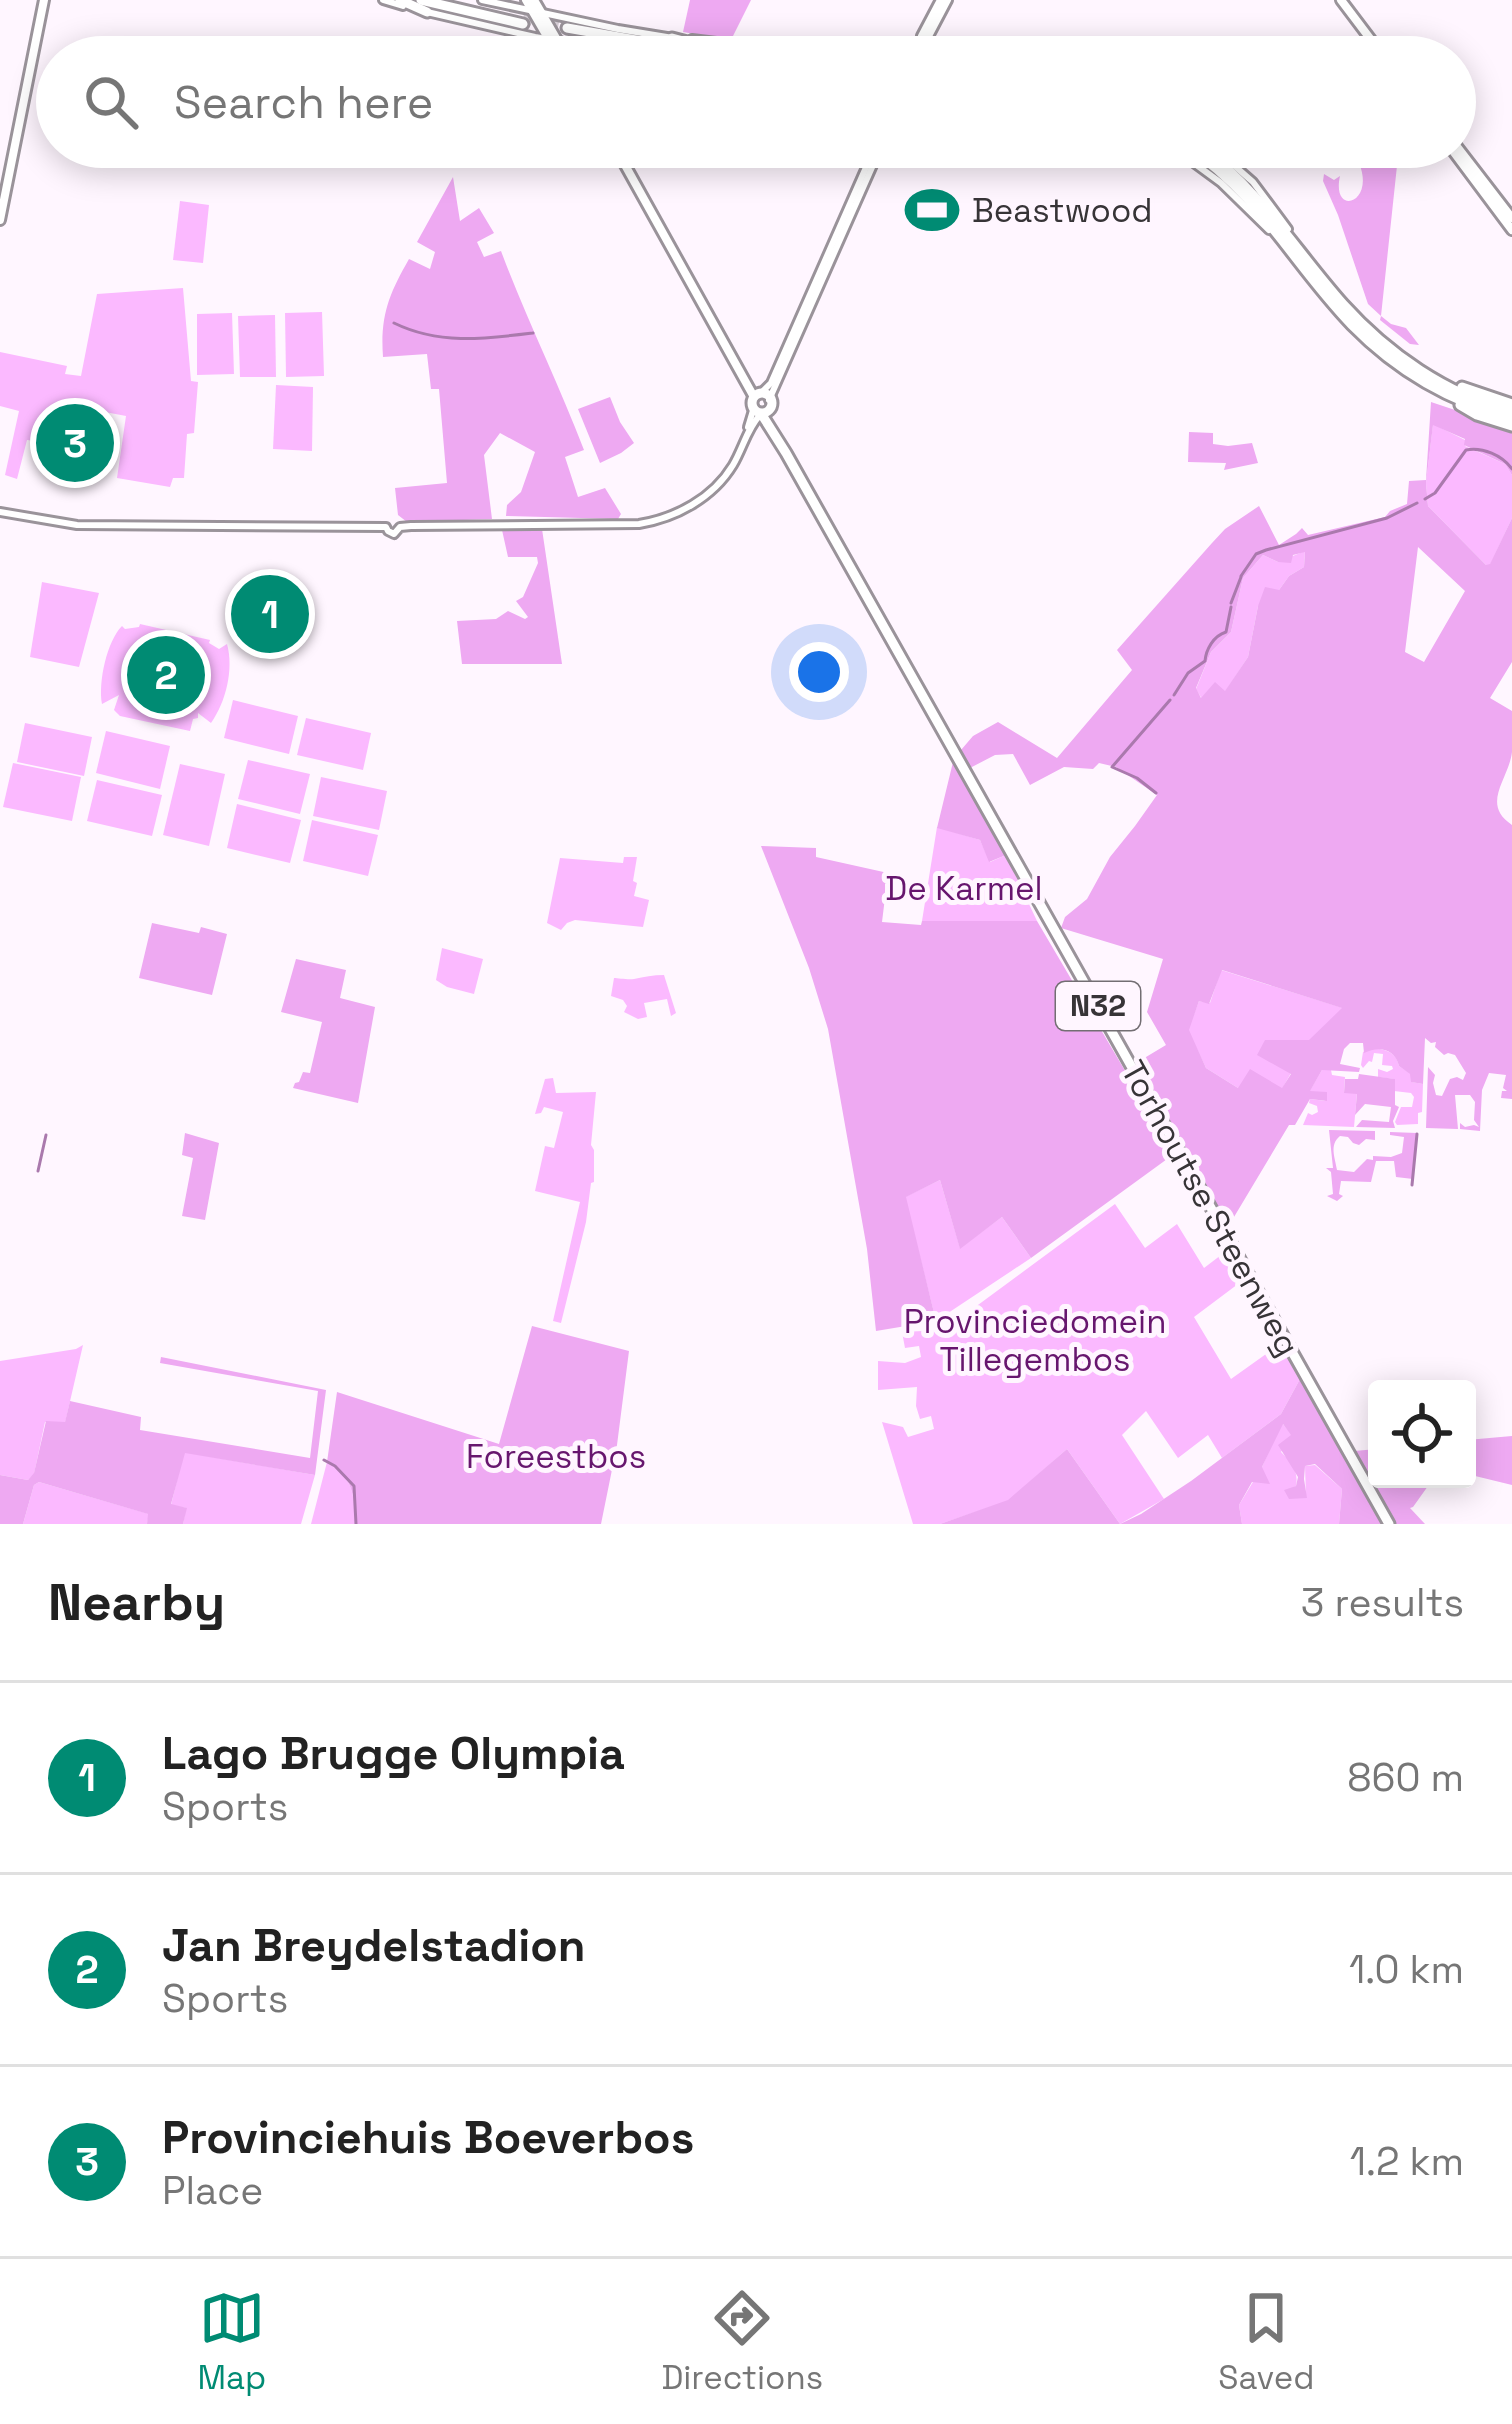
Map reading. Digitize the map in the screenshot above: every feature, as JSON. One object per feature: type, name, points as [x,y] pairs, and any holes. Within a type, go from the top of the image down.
[{"type":"main road","points":[[37,36],[44,0]]},
{"type":"main road","points":[[400,0],[427,12]]},
{"type":"main road","points":[[421,0],[526,18]]},
{"type":"main road","points":[[442,0],[526,18],[544,36]]},
{"type":"main road","points":[[526,18],[530,0]]},
{"type":"main road","points":[[530,0],[563,34],[577,36]]},
{"type":"main road","points":[[926,36],[944,0]]},
{"type":"main road","points":[[1341,0],[1368,36]]},
{"type":"main road","points":[[0,220],[36,40]]},
{"type":"main road","name":"Torhoutse Steenweg","points":[[627,168],[1389,1524]]},
{"type":"main road","points":[[1216,168],[1397,354],[1439,382],[1512,415]]},
{"type":"main road","points":[[1225,168],[1251,190],[1345,317],[1372,344],[1477,415],[1512,415]]},
{"type":"main road","points":[[1468,168],[1512,230]]},
{"type":"main road","points":[[1470,168],[1512,218]]},
{"type":"main road","name":"Torhoutse Steenweg","points":[[761,404],[786,453]]},
{"type":"street","points":[[383,0],[537,36]]},
{"type":"street","points":[[482,0],[526,18],[542,13],[662,36]]},
{"type":"street","points":[[554,36],[571,36]]},
{"type":"street","points":[[0,512],[77,525],[386,526],[394,520],[400,527],[632,524],[684,509],[727,473],[745,440],[869,168]]},
{"type":"street","points":[[1201,168],[1298,252]]},
{"type":"street","points":[[1237,168],[1253,182],[1298,252]]},
{"type":"street","points":[[745,440],[759,426],[769,426]]},
{"type":"green space","points":[[690,0],[751,0],[733,36],[683,32]]},
{"type":"green space","points":[[1360,168],[1397,168],[1381,316],[1368,304],[1323,181],[1324,174],[1334,180],[1340,176],[1339,189],[1347,201],[1358,196]]},
{"type":"green space","points":[[453,177],[460,221],[479,208],[494,233],[477,242],[484,257],[501,251],[584,450],[565,457],[578,497],[605,488],[621,514],[618,519],[506,516],[507,505],[521,492],[535,452],[500,433],[484,455],[492,519],[407,522],[398,515],[395,488],[447,483],[439,389],[431,389],[427,354],[383,357],[385,317],[409,259],[430,269],[435,252],[417,242]]},
{"type":"green space","points":[[180,201],[209,205],[203,263],[173,260]]},
{"type":"green space","points":[[183,288],[191,381],[198,382],[184,478],[173,478],[170,487],[117,478],[126,416],[105,412],[95,454],[102,456],[100,460],[77,455],[78,450],[87,451],[90,431],[60,424],[51,461],[41,459],[44,442],[27,440],[17,479],[5,475],[19,411],[0,406],[0,352],[67,366],[65,374],[81,376],[97,294]]},
{"type":"green space","points":[[322,312],[324,376],[286,377],[285,313]]},
{"type":"green space","points":[[232,313],[234,374],[197,375],[197,314]]},
{"type":"green space","points":[[275,315],[276,377],[240,377],[238,316]]},
{"type":"green space","points":[[1381,316],[1406,328],[1419,345],[1410,344]]},
{"type":"green space","points":[[276,385],[313,387],[312,451],[273,449]]},
{"type":"green space","points":[[610,397],[634,443],[600,463],[578,409]]},
{"type":"green space","name":"Provinciedomein Tillegembos","points":[[1431,402],[1512,429],[1512,475],[1505,464],[1433,425],[1426,483],[1428,506],[1486,565],[1512,518],[1512,662],[1490,698],[1512,711],[1512,752],[1497,800],[1498,809],[1512,825],[1512,1099],[1501,1098],[1502,1091],[1507,1091],[1503,1088],[1506,1075],[1489,1073],[1482,1090],[1480,1131],[1460,1129],[1460,1123],[1479,1127],[1470,1095],[1455,1095],[1458,1129],[1426,1128],[1428,1067],[1435,1075],[1436,1095],[1442,1096],[1450,1079],[1463,1080],[1466,1073],[1455,1055],[1444,1055],[1436,1042],[1425,1038],[1423,1084],[1411,1082],[1410,1074],[1390,1052],[1364,1053],[1363,1043],[1350,1043],[1340,1064],[1360,1068],[1359,1072],[1322,1070],[1310,1091],[1327,1092],[1327,1101],[1310,1099],[1225,1227],[1136,1063],[1166,1045],[1147,1012],[1163,959],[1061,928],[1065,917],[1087,899],[1110,857],[1157,795],[1116,767],[1099,763],[1093,769],[1064,767],[1030,785],[1013,754],[995,755],[970,768],[961,750],[973,736],[998,722],[1057,758],[1132,670],[1117,650],[1225,529],[1259,506],[1279,545],[1302,528],[1308,535],[1385,517],[1407,504],[1409,481],[1426,480]],"holes":[[[1418,547],[1465,591],[1424,662],[1405,652]],[[1305,552],[1304,567],[1279,590],[1265,587],[1248,657],[1225,691],[1215,682],[1201,698],[1196,688],[1211,652],[1231,632],[1243,578],[1263,555],[1291,563],[1293,555]],[[1222,970],[1342,1008],[1309,1040],[1265,1040],[1257,1055],[1291,1074],[1282,1088],[1250,1069],[1238,1088],[1206,1068],[1189,1030],[1199,1001],[1209,1004]]]},
{"type":"green space","points":[[1433,424],[1465,440],[1465,446],[1505,464],[1512,475],[1512,518],[1490,565],[1428,506]]},
{"type":"green space","points":[[1189,432],[1213,433],[1213,444],[1252,443],[1258,463],[1224,470],[1226,463],[1188,462]]},
{"type":"green space","points":[[542,529],[562,664],[462,664],[457,621],[496,619],[508,611],[528,617],[516,601],[523,597],[537,557],[508,557],[502,530]]},
{"type":"green space","points":[[1305,551],[1304,567],[1258,606],[1248,657],[1225,692],[1202,699],[1196,689],[1211,652],[1231,632],[1243,578],[1263,555],[1278,562]]},
{"type":"green space","points":[[42,582],[99,593],[79,667],[30,657]]},
{"type":"green space","points":[[140,624],[210,640],[219,649],[227,644],[227,685],[211,723],[198,713],[190,731],[120,716],[114,710],[119,695],[102,704],[103,674],[112,641],[122,626]]},
{"type":"green space","points":[[233,700],[298,716],[289,754],[224,738]]},
{"type":"green space","points":[[306,718],[371,733],[363,770],[297,755]]},
{"type":"green space","points":[[25,723],[92,737],[84,776],[17,762]]},
{"type":"green space","points":[[106,731],[170,746],[160,789],[96,773]]},
{"type":"green space","points":[[248,760],[310,774],[300,814],[238,799]]},
{"type":"green space","points":[[953,762],[1006,855],[989,862],[980,840],[937,828]]},
{"type":"green space","points":[[13,763],[81,777],[72,821],[3,807]]},
{"type":"green space","points":[[180,764],[225,774],[209,846],[163,835]]},
{"type":"green space","points":[[321,777],[387,791],[379,830],[313,816]]},
{"type":"green space","points":[[97,780],[162,795],[152,836],[87,821]]},
{"type":"green space","points":[[237,804],[301,820],[290,863],[227,848]]},
{"type":"green space","points":[[312,820],[378,835],[368,876],[303,861]]},
{"type":"green space","name":"De Karmel","points":[[937,827],[980,840],[990,862],[1006,855],[1037,921],[922,921]]},
{"type":"green space","points":[[761,846],[816,848],[816,857],[888,873],[882,922],[1037,921],[1174,1154],[1031,1258],[1002,1217],[960,1249],[940,1180],[906,1197],[936,1321],[876,1331],[867,1249],[828,1029]]},
{"type":"green space","points":[[624,857],[637,857],[634,896],[649,900],[643,927],[575,920],[561,930],[547,923],[560,858],[623,863]]},
{"type":"green space","points":[[152,923],[227,934],[212,995],[139,978]]},
{"type":"green space","points":[[442,948],[483,959],[474,994],[436,980]]},
{"type":"green space","points":[[296,959],[346,970],[340,998],[375,1007],[358,1103],[293,1088],[303,1072],[310,1073],[322,1022],[281,1012]]},
{"type":"green space","points":[[1221,970],[1343,1008],[1309,1041],[1282,1089],[1238,1088],[1206,1068],[1188,1030],[1199,1001],[1210,1003]]},
{"type":"green space","points":[[664,975],[676,1013],[671,1016],[667,999],[644,1003],[647,1017],[638,1019],[624,1012],[623,1000],[611,996],[614,978]]},
{"type":"green space","points":[[1374,1048],[1390,1052],[1411,1074],[1412,1082],[1423,1084],[1418,1124],[1395,1122],[1401,1107],[1412,1107],[1414,1097],[1394,1091],[1394,1079],[1378,1077],[1378,1069],[1393,1069],[1382,1065],[1383,1054],[1374,1053],[1372,1062],[1361,1065],[1363,1052]]},
{"type":"green space","points":[[1322,1070],[1345,1077],[1344,1092],[1357,1093],[1354,1127],[1303,1125],[1308,1113],[1318,1112],[1310,1099],[1326,1101],[1309,1092]]},
{"type":"green space","points":[[1359,1074],[1395,1079],[1395,1105],[1399,1107],[1395,1128],[1356,1127],[1362,1120],[1389,1122],[1391,1107],[1365,1104],[1355,1115],[1357,1094],[1344,1093],[1345,1079],[1358,1079]]},
{"type":"green space","points":[[553,1078],[556,1093],[596,1092],[591,1145],[594,1182],[561,1323],[553,1321],[580,1202],[535,1191],[545,1146],[554,1148],[563,1112],[544,1107],[535,1114],[545,1079]]},
{"type":"green space","points":[[1329,1130],[1375,1131],[1375,1140],[1366,1139],[1359,1145],[1340,1136],[1335,1143],[1337,1170],[1354,1172],[1373,1156],[1402,1153],[1404,1137],[1390,1132],[1417,1133],[1413,1179],[1396,1177],[1394,1161],[1376,1161],[1371,1182],[1341,1181],[1339,1194],[1343,1196],[1337,1201],[1327,1196],[1333,1194],[1331,1172],[1326,1168],[1333,1168]]},
{"type":"green space","points":[[185,1133],[219,1143],[205,1220],[182,1216],[193,1158],[182,1155]]},
{"type":"green space","points":[[940,1180],[960,1248],[1002,1217],[1031,1258],[936,1321],[905,1197]]},
{"type":"green space","points":[[1115,1204],[1145,1248],[1177,1224],[1204,1268],[1225,1252],[1242,1281],[1194,1317],[1231,1379],[1280,1344],[1300,1379],[1281,1414],[1222,1458],[1208,1435],[1178,1458],[1146,1411],[1122,1435],[1164,1499],[1120,1524],[1067,1449],[1008,1501],[940,1524],[913,1524],[882,1422],[903,1427],[908,1437],[934,1429],[931,1416],[920,1419],[917,1387],[878,1390],[878,1361],[905,1363],[921,1357],[919,1346],[905,1348],[902,1332],[944,1330]]},
{"type":"green space","name":"Foreestbos","points":[[532,1326],[629,1351],[601,1524],[356,1524],[348,1481],[327,1462],[337,1392],[499,1444]]},
{"type":"green space","points":[[83,1345],[65,1423],[45,1422],[34,1474],[28,1480],[0,1475],[0,1361]]},
{"type":"green space","points":[[161,1357],[326,1390],[315,1475],[185,1453],[171,1504],[187,1508],[183,1524],[147,1524],[148,1514],[39,1482],[34,1485],[23,1524],[0,1524],[0,1475],[28,1480],[34,1473],[46,1421],[65,1422],[70,1401],[141,1417],[140,1430],[310,1458],[318,1391],[160,1363]]},
{"type":"green space","points":[[1300,1379],[1381,1524],[1339,1524],[1342,1489],[1315,1464],[1305,1466],[1307,1498],[1289,1499],[1284,1490],[1296,1486],[1298,1477],[1278,1445],[1291,1435],[1283,1424],[1262,1467],[1270,1484],[1252,1482],[1239,1505],[1242,1524],[1120,1524],[1191,1481],[1281,1414]]},
{"type":"green space","points":[[1282,1423],[1292,1435],[1281,1452],[1296,1476],[1296,1486],[1289,1490],[1306,1497],[1305,1466],[1315,1465],[1342,1489],[1339,1524],[1242,1524],[1239,1505]]},
{"type":"green space","points":[[1512,1436],[1512,1485],[1476,1476],[1476,1439]]},
{"type":"green space","points":[[1067,1449],[1120,1524],[940,1524],[1008,1500]]},
{"type":"green space","points":[[1368,1450],[1368,1475],[1354,1451]]},
{"type":"green space","points":[[184,1452],[315,1475],[301,1524],[183,1524],[186,1508],[171,1505]]},
{"type":"green space","points":[[327,1462],[348,1481],[356,1524],[311,1524]]},
{"type":"green space","points":[[39,1482],[149,1514],[147,1524],[23,1524],[34,1485]]},
{"type":"green space","points":[[1375,1488],[1427,1488],[1410,1508],[1425,1524],[1396,1524]]},
{"type":"waterway","points":[[394,323],[445,337],[533,333]]},
{"type":"waterway","points":[[1425,499],[1435,493],[1466,450],[1492,453],[1512,469]]},
{"type":"waterway","points":[[1241,576],[1256,554],[1387,518],[1417,503]]},
{"type":"waterway","points":[[1231,603],[1241,577]]},
{"type":"waterway","points":[[1174,695],[1188,673],[1205,661],[1214,640],[1226,632],[1231,607]]},
{"type":"waterway","points":[[1156,793],[1112,767],[1170,700]]},
{"type":"waterway","points":[[1412,1185],[1417,1134]]},
{"type":"waterway","points":[[38,1171],[46,1135]]},
{"type":"waterway","points":[[324,1460],[354,1486],[356,1524]]},
{"type":"tunnel","points":[[523,19],[567,28]]},
{"type":"place","name":"Beastwood","points":[[932,210]]},
{"type":"place","name":"Provinciehuis Boeverbos","points":[[75,443]]},
{"type":"place","name":"Lago Brugge Olympia","points":[[270,614]]},
{"type":"place","name":"Jan Breydelstadion","points":[[166,675]]}]
